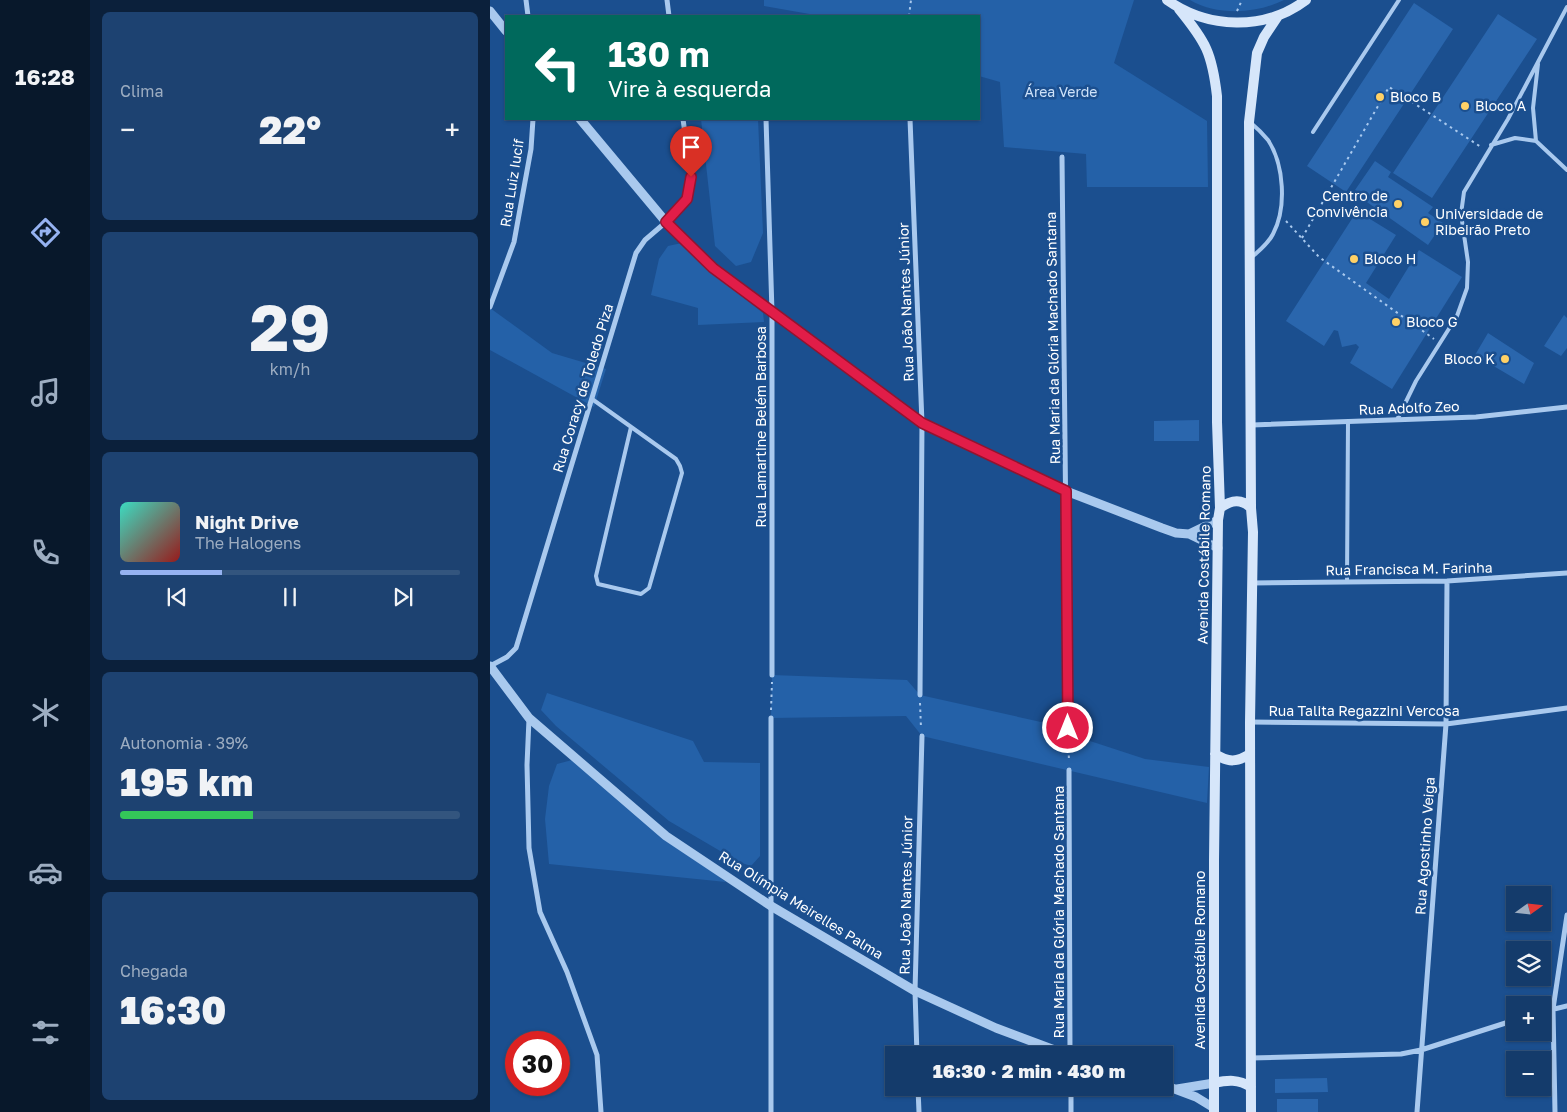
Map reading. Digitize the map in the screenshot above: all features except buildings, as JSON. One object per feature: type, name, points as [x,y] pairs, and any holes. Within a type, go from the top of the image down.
[{"type":"main road","points":[[1167,0],[1179,9],[1209,20],[1232,23],[1255,22],[1278,16],[1299,6],[1306,0]]},
{"type":"main road","name":"Avenida Costábile Romano","points":[[1179,9],[1200,35],[1209,52],[1214,71],[1217,96],[1217,422],[1220,508],[1218,520],[1214,1110]]},
{"type":"main road","points":[[1251,1112],[1250,722],[1253,532],[1251,508],[1249,122],[1257,53],[1264,37],[1278,16]]},
{"type":"main road","points":[[1220,508],[1234,501],[1243,502],[1251,508]]},
{"type":"main road","points":[[1216,754],[1230,762],[1239,761],[1250,754]]},
{"type":"main road","points":[[1214,1083],[1236,1080],[1251,1087]]},
{"type":"street","points":[[526,0],[528,15]]},
{"type":"street","points":[[667,0],[669,15]]},
{"type":"street","points":[[490,11],[505,29]]},
{"type":"street","name":"Rua Luiz Iucif","points":[[490,307],[514,242],[531,149],[533,120]]},
{"type":"street","points":[[581,120],[666,222],[713,268],[922,423],[1066,491],[1176,533],[1189,534],[1218,548]]},
{"type":"street","name":"Rua Coracy de Toledo Piza","points":[[490,666],[507,658],[516,648],[636,253],[645,240],[666,222],[687,199],[691,177],[683,120]]},
{"type":"street","name":"Rua Lamartine Belém Barbosa","points":[[766,120],[772,312],[772,675]]},
{"type":"street","name":"Rua João Nantes Júnior","points":[[910,120],[922,423],[920,695]]},
{"type":"street","name":"Rua Maria da Glória Machado Santana","points":[[1062,157],[1068,728]]},
{"type":"street","name":"Rua Adolfo Zeo","points":[[1252,425],[1476,417],[1567,407]]},
{"type":"street","points":[[1189,534],[1218,520]]},
{"type":"street","name":"Rua Francisca M. Farinha","points":[[1252,583],[1447,582],[1567,573]]},
{"type":"street","name":"Rua Agostinho Veiga","points":[[1417,1112],[1446,724],[1447,582]]},
{"type":"street","name":"Rua Olímpia Meirelles Palma","points":[[490,666],[529,718],[666,836],[771,906],[916,990],[996,1028],[1045,1046]]},
{"type":"street","name":"Rua Talita Regazzini Vercosa","points":[[1250,722],[1446,724],[1567,708]]},
{"type":"street","points":[[529,718],[527,765],[529,848],[540,912],[567,972],[597,1055],[601,1112]]},
{"type":"street","points":[[771,718],[771,1112]]},
{"type":"street","name":"Rua João Nantes Júnior","points":[[917,1046],[916,990],[922,736]]},
{"type":"street","name":"Rua Maria da Glória Machado Santana","points":[[1069,770],[1069,1046]]},
{"type":"street","points":[[1556,1112],[1553,1009],[1567,915]]},
{"type":"street","points":[[1553,1009],[1567,1006]]},
{"type":"street","points":[[1251,1058],[1401,1054],[1421,1050],[1506,1023]]},
{"type":"street","points":[[1177,1089],[1214,1083]]},
{"type":"street","points":[[1173,1088],[1196,1097],[1214,1110]]},
{"type":"street","points":[[918,1096],[919,1112]]},
{"type":"street","points":[[1071,1096],[1071,1112]]},
{"type":"lane","points":[[1313,132],[1400,0]]},
{"type":"lane","points":[[1397,420],[1416,381],[1457,316],[1467,288],[1468,262],[1461,214],[1464,192],[1508,119],[1567,7]]},
{"type":"lane","points":[[1536,141],[1533,108],[1538,59]]},
{"type":"lane","points":[[1249,122],[1268,140],[1277,158],[1282,196],[1274,233],[1263,248],[1250,258]]},
{"type":"lane","points":[[1491,145],[1515,138],[1536,141],[1567,170]]},
{"type":"lane","points":[[592,399],[676,459],[682,473],[649,588],[641,594],[598,584],[596,576],[631,427]]},
{"type":"lane","points":[[1347,582],[1348,422]]},
{"type":"path","points":[[909,15],[911,0]]},
{"type":"path","points":[[1237,14],[1242,0]]},
{"type":"path","points":[[1302,238],[1389,88],[1488,151]]},
{"type":"path","points":[[1279,213],[1319,257],[1440,343]]},
{"type":"path","points":[[771,718],[772,675]]},
{"type":"path","points":[[920,695],[922,736]]},
{"type":"path","points":[[1068,728],[1069,770]]},
{"type":"green space","name":"Área Verde","points":[[764,0],[1134,0],[1114,63],[1207,121],[1208,187],[1087,187],[1086,154],[1004,147],[1000,82],[980,76],[980,15],[815,15],[764,6]]},
{"type":"green space","points":[[1190,0],[1284,0],[1261,8],[1224,11],[1212,9]]},
{"type":"green space","points":[[701,120],[758,120],[763,233],[751,262],[736,266],[715,246]]},
{"type":"green space","points":[[682,243],[725,283],[763,313],[764,322],[698,325],[698,308],[651,295],[659,259],[668,246]]},
{"type":"green space","points":[[490,308],[552,353],[606,369],[594,407],[490,350]]},
{"type":"green space","points":[[772,675],[907,680],[920,695],[1068,728],[1090,741],[1145,759],[1209,767],[1207,803],[922,736],[906,716],[771,718]]},
{"type":"green space","points":[[547,693],[693,741],[704,762],[760,763],[760,856],[751,866],[739,862],[669,821],[556,726],[541,710]]},
{"type":"green space","points":[[576,759],[666,836],[726,882],[549,864],[545,819],[549,786],[557,764]]},
{"type":"place","name":"Bloco B","points":[[1380,97]]},
{"type":"place","name":"Bloco A","points":[[1465,106]]},
{"type":"place","name":"Centro de Convivência","points":[[1398,204]]},
{"type":"place","name":"Universidade de Ribeirão Preto","points":[[1425,222]]},
{"type":"place","name":"Bloco H","points":[[1354,259]]},
{"type":"place","name":"Bloco G","points":[[1396,322]]},
{"type":"place","name":"Bloco K","points":[[1505,359]]},
{"type":"route","points":[[691,177],[687,199],[666,222],[713,268],[922,423],[1066,491],[1068,728]]}]
